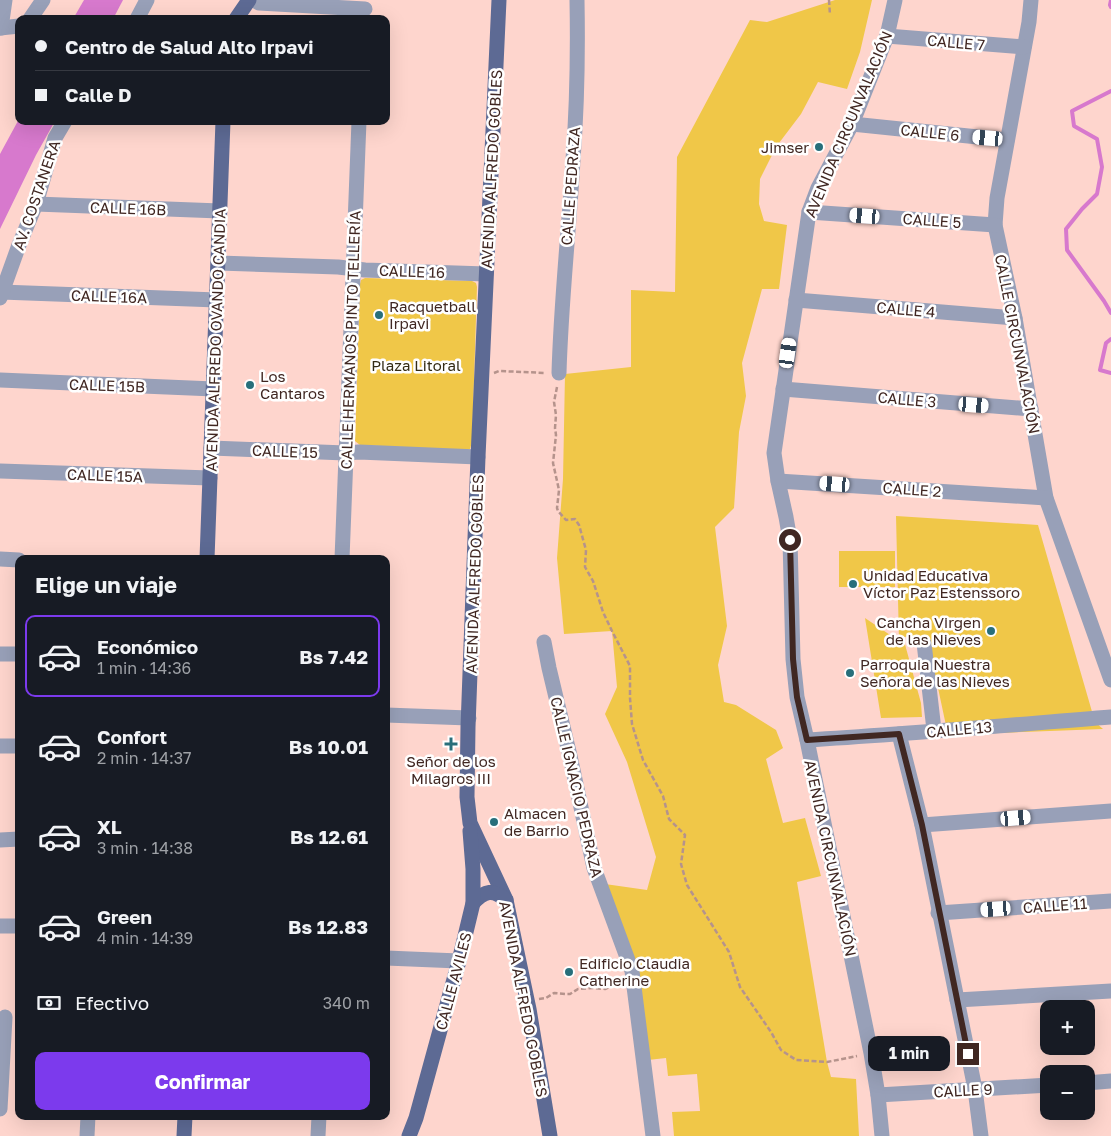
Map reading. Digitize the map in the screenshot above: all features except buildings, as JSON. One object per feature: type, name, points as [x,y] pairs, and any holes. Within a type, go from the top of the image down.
[{"type":"main road","points":[[239,15],[249,0]]},
{"type":"main road","name":"AVENIDA ALFREDO GOBLES","points":[[499,0],[478,457],[467,797],[470,822],[506,900],[529,1009],[550,1136]]},
{"type":"main road","name":"AVENIDA ALFREDO OVANDO CANDIA","points":[[207,555],[224,125]]},
{"type":"main road","name":"CALLE AVILES","points":[[409,1136],[416,1118],[473,903],[470,822]]},
{"type":"main road","points":[[473,903],[480,896],[488,892],[498,893],[506,900]]},
{"type":"main road","points":[[184,1136],[185,1120]]},
{"type":"street","points":[[5,0],[0,28],[15,26]]},
{"type":"street","points":[[33,15],[43,0]]},
{"type":"street","points":[[139,15],[147,0]]},
{"type":"street","points":[[254,0],[259,3],[364,9]]},
{"type":"street","name":"CALLE PEDRAZA","points":[[555,373],[574,160],[576,0]]},
{"type":"street","name":"AVENIDA CIRCUNVALACIÓN","points":[[882,1136],[871,1053],[797,697],[793,659],[790,540],[774,454],[809,212],[818,188],[852,124],[888,36],[895,0]]},
{"type":"street","name":"CALLE CIRCUNVALACIÓN","points":[[1031,0],[1029,22],[997,198],[996,225],[1015,318],[1046,498],[1111,680]]},
{"type":"street","points":[[1029,22],[1040,0]]},
{"type":"street","name":"CALLE 7","points":[[888,36],[1024,47]]},
{"type":"street","name":"CALLE 6","points":[[852,124],[1007,140]]},
{"type":"street","name":"AV. COSTANERA","points":[[1,295],[36,204],[55,138],[63,125]]},
{"type":"street","name":"CALLE HERMANOS PINTO TELLERÍA","points":[[342,555],[359,125]]},
{"type":"street","name":"CALLE 16B","points":[[36,204],[220,211]]},
{"type":"street","name":"CALLE 5","points":[[809,212],[996,225]]},
{"type":"street","name":"CALLE 16","points":[[219,263],[486,274]]},
{"type":"street","name":"CALLE 16A","points":[[1,295],[217,300]]},
{"type":"street","name":"CALLE 4","points":[[796,300],[1015,318]]},
{"type":"street","name":"CALLE 15B","points":[[0,380],[214,389]]},
{"type":"street","name":"CALLE 3","points":[[783,389],[1031,409]]},
{"type":"street","name":"CALLE 15","points":[[211,448],[478,457]]},
{"type":"street","name":"CALLE 15A","points":[[0,471],[210,478]]},
{"type":"street","name":"CALLE 2","points":[[778,481],[1046,498]]},
{"type":"street","points":[[0,559],[15,560]]},
{"type":"street","name":"CALLE IGNACIO PEDRAZA","points":[[544,642],[594,868],[632,971],[653,1136]]},
{"type":"street","points":[[924,643],[934,730]]},
{"type":"street","points":[[0,654],[15,654]]},
{"type":"street","points":[[390,715],[469,718]]},
{"type":"street","name":"CALLE 13","points":[[807,740],[1111,717]]},
{"type":"street","points":[[899,734],[922,825],[938,913],[975,1089],[980,1136]]},
{"type":"street","points":[[0,746],[15,746]]},
{"type":"street","points":[[922,825],[1111,811]]},
{"type":"street","points":[[0,840],[15,839]]},
{"type":"street","name":"CALLE 11","points":[[938,913],[1111,901]]},
{"type":"street","points":[[0,926],[15,926]]},
{"type":"street","points":[[390,958],[458,961]]},
{"type":"street","points":[[957,1000],[1111,991]]},
{"type":"street","points":[[0,1109],[8,1017]]},
{"type":"street","points":[[1095,1082],[1111,1081]]},
{"type":"street","name":"CALLE 9","points":[[878,1095],[1040,1085]]},
{"type":"street","points":[[87,1136],[88,1120]]},
{"type":"street","points":[[318,1136],[319,1120]]},
{"type":"path","points":[[829,0],[830,15]]},
{"type":"path","points":[[499,371],[555,373],[561,377],[557,384],[554,402],[556,435],[553,462],[559,490],[557,508],[566,520],[575,519],[579,524],[586,550],[585,567],[593,581],[603,612],[630,666],[632,724],[643,760],[663,796],[669,819],[685,834],[681,864],[687,885],[730,952],[740,987],[781,1050],[796,1060],[827,1062],[871,1053]]},
{"type":"path","points":[[537,1003],[536,999],[546,998],[554,993],[570,994],[575,989],[587,988],[605,989],[633,978]]},
{"type":"green space","points":[[835,0],[872,0],[860,52],[847,89],[818,82],[801,114],[776,147],[760,179],[759,204],[764,221],[787,225],[779,289],[762,289],[742,363],[746,396],[739,432],[734,508],[715,527],[727,626],[718,665],[724,702],[736,705],[776,730],[783,748],[766,759],[783,823],[805,818],[821,876],[797,882],[827,1062],[831,1077],[856,1079],[859,1136],[674,1136],[672,1112],[700,1111],[697,1074],[668,1076],[666,1058],[648,1060],[635,964],[598,883],[647,890],[656,857],[627,762],[605,714],[617,687],[612,631],[564,634],[557,558],[563,479],[565,374],[631,367],[631,290],[675,292],[677,157],[750,20],[767,22]]},
{"type":"green space","name":"Plaza Litoral","points":[[365,278],[472,281],[476,283],[472,442],[470,449],[360,445],[355,441],[360,284],[361,280]]},
{"type":"green space","points":[[896,516],[1038,525],[1095,722],[1103,729],[948,735],[927,636],[903,637],[921,703],[922,717],[881,718],[865,618],[899,641]]},
{"type":"green space","points":[[839,551],[895,551],[895,587],[839,587]]},
{"type":"shaded area","points":[[84,0],[123,0],[115,15],[75,15]]},
{"type":"shaded area","points":[[16,125],[53,125],[0,229],[0,154]]},
{"type":"waterway","points":[[1111,0],[1111,7]]},
{"type":"waterway","points":[[1111,91],[1072,111],[1074,126],[1097,139],[1102,167],[1097,194],[1066,229],[1067,250],[1111,313]]},
{"type":"waterway","points":[[1111,339],[1106,343],[1100,370],[1111,373]]},
{"type":"place","name":"Jimser","points":[[819,147]]},
{"type":"place","name":"Racquetball Irpavi","points":[[379,315]]},
{"type":"place","name":"Los Cantaros","points":[[250,385]]},
{"type":"place","name":"Unidad Educativa Víctor Paz Estenssoro","points":[[853,584]]},
{"type":"place","name":"Cancha Virgen de las Nieves","points":[[991,631]]},
{"type":"place","name":"Parroquia Nuestra Señora de las Nieves","points":[[850,673]]},
{"type":"place","name":"Señor de los Milagros III","points":[[451,744]]},
{"type":"place","name":"Almacen de Barrio","points":[[494,822]]},
{"type":"place","name":"Edificio Claudia Catherine","points":[[569,972]]},
{"type":"route","points":[[790,540],[793,659],[797,697],[807,740],[899,734],[922,825],[938,913],[968,1054]]}]
